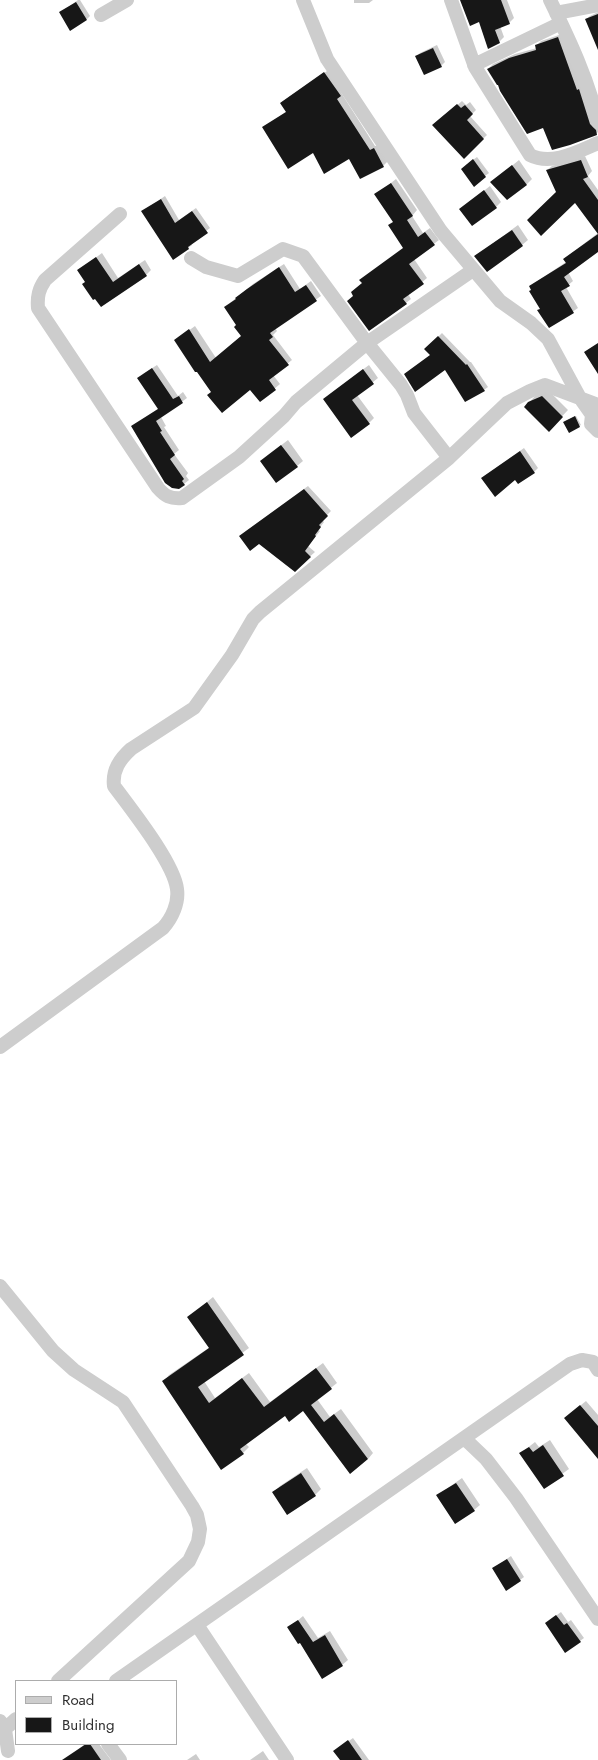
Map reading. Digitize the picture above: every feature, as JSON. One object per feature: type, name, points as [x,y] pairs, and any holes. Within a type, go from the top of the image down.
[{"type":"street","points":[[101,15],[127,0]]},
{"type":"street","points":[[303,0],[327,59],[441,231],[500,301],[532,323],[548,339],[580,398]]},
{"type":"street","points":[[451,0],[474,65],[530,155],[536,159],[553,159],[569,155],[598,143]]},
{"type":"street","points":[[550,0],[594,104],[598,122]]},
{"type":"street","points":[[474,65],[559,18],[598,5]]},
{"type":"street","points":[[120,214],[45,280],[39,288],[38,308],[158,488],[165,496],[173,499],[182,498],[239,457],[284,416],[296,402],[367,343],[473,270]]},
{"type":"street","points":[[191,258],[206,267],[238,276],[283,249],[304,256],[367,343],[401,385],[414,413],[449,458]]},
{"type":"street","points":[[0,1047],[163,928],[170,920],[178,898],[178,888],[163,856],[114,786],[114,772],[124,755],[131,749],[194,708],[260,612],[449,458],[507,403],[530,390],[545,385],[580,398],[596,408],[591,424],[598,431]]},
{"type":"street","points":[[0,1286],[53,1351],[74,1370],[123,1402],[192,1506],[200,1529],[198,1542],[189,1561],[59,1680]]},
{"type":"street","points":[[117,1680],[570,1364],[582,1360],[592,1362],[598,1370]]},
{"type":"street","points":[[464,1438],[486,1458],[516,1498],[598,1619]]},
{"type":"street","points":[[197,1625],[287,1760]]},
{"type":"street","points":[[9,1750],[3,1725],[15,1719]]},
{"type":"street","points":[[109,1745],[120,1760]]},
{"type":"building","points":[[460,0],[501,0],[510,24],[495,30],[500,43],[488,49],[479,22],[470,26]]},
{"type":"building","points":[[76,2],[87,20],[70,31],[59,12]]},
{"type":"building","points":[[598,14],[598,50],[585,19]]},
{"type":"building","points":[[558,37],[577,90],[579,89],[590,124],[596,130],[597,135],[552,150],[543,128],[527,134],[487,69],[509,58],[536,50],[535,45]]},
{"type":"building","points":[[433,48],[442,67],[424,75],[415,56]]},
{"type":"building","points":[[324,72],[341,96],[337,99],[370,150],[374,148],[384,167],[360,179],[349,159],[324,174],[313,153],[288,169],[262,127],[286,112],[280,103]]},
{"type":"building","points":[[457,104],[461,108],[465,105],[473,114],[467,120],[484,139],[464,159],[432,125]]},
{"type":"building","points":[[473,159],[486,177],[474,187],[461,169]]},
{"type":"building","points":[[581,160],[588,177],[583,179],[598,200],[598,234],[575,203],[541,236],[527,220],[556,192],[546,170]]},
{"type":"building","points":[[512,165],[527,185],[507,200],[490,182]]},
{"type":"building","points":[[391,183],[413,216],[407,220],[418,237],[425,232],[435,245],[409,264],[424,284],[403,299],[407,304],[369,331],[347,301],[353,296],[351,292],[362,283],[359,280],[403,248],[388,225],[393,222],[374,194]]},
{"type":"building","points":[[484,190],[497,208],[472,226],[459,209]]},
{"type":"building","points":[[161,199],[175,223],[192,211],[208,233],[173,260],[141,211]]},
{"type":"building","points":[[512,230],[523,246],[487,272],[474,256]]},
{"type":"building","points":[[598,234],[598,252],[564,277],[570,286],[561,291],[574,313],[549,328],[537,310],[540,309],[529,291],[531,290],[529,286],[566,263],[563,259]]},
{"type":"building","points":[[96,257],[113,282],[139,264],[147,276],[101,307],[95,299],[93,300],[82,284],[85,282],[77,270]]},
{"type":"building","points":[[279,267],[295,292],[306,285],[317,301],[270,333],[273,337],[269,340],[289,365],[269,380],[276,390],[260,402],[250,390],[222,413],[207,395],[211,392],[174,340],[189,329],[210,362],[241,336],[224,307]]},
{"type":"building","points":[[438,336],[467,364],[485,391],[465,402],[445,370],[415,392],[404,374],[430,355],[424,349]]},
{"type":"building","points":[[598,343],[598,374],[584,352]]},
{"type":"building","points":[[152,368],[173,399],[179,396],[183,403],[156,421],[162,431],[160,432],[175,455],[170,459],[184,479],[182,481],[185,485],[179,489],[172,488],[165,483],[131,426],[158,409],[137,378]]},
{"type":"building","points":[[363,369],[374,384],[352,400],[370,424],[351,438],[323,399]]},
{"type":"building","points":[[542,396],[563,417],[549,432],[524,407],[528,402]]},
{"type":"building","points":[[575,416],[580,427],[569,433],[563,422]]},
{"type":"building","points":[[281,445],[298,467],[276,483],[260,461]]},
{"type":"building","points":[[520,451],[535,473],[518,484],[515,480],[495,497],[481,478]]},
{"type":"building","points":[[304,489],[328,516],[319,525],[321,527],[305,551],[311,557],[295,572],[259,544],[250,551],[239,536]]},
{"type":"building","points":[[207,1302],[244,1355],[198,1387],[209,1403],[242,1378],[264,1407],[316,1368],[332,1389],[311,1405],[324,1422],[334,1414],[368,1459],[350,1474],[303,1411],[289,1422],[285,1416],[240,1449],[244,1454],[221,1470],[162,1381],[209,1348],[187,1317]]},
{"type":"building","points":[[580,1405],[598,1426],[598,1459],[564,1418]]},
{"type":"building","points":[[543,1445],[564,1476],[544,1489],[519,1453],[529,1447],[533,1452]]},
{"type":"building","points":[[301,1473],[316,1496],[287,1515],[272,1492]]},
{"type":"building","points":[[456,1483],[475,1511],[455,1524],[436,1495]]},
{"type":"building","points":[[507,1559],[521,1581],[506,1591],[492,1568]]},
{"type":"building","points":[[556,1615],[564,1625],[567,1623],[581,1642],[565,1653],[545,1623]]},
{"type":"building","points":[[298,1620],[313,1642],[325,1635],[343,1666],[322,1679],[300,1643],[298,1644],[287,1627]]},
{"type":"building","points":[[348,1740],[362,1760],[340,1760],[333,1751]]},
{"type":"building","points":[[84,1745],[91,1745],[101,1760],[62,1760]]}]
